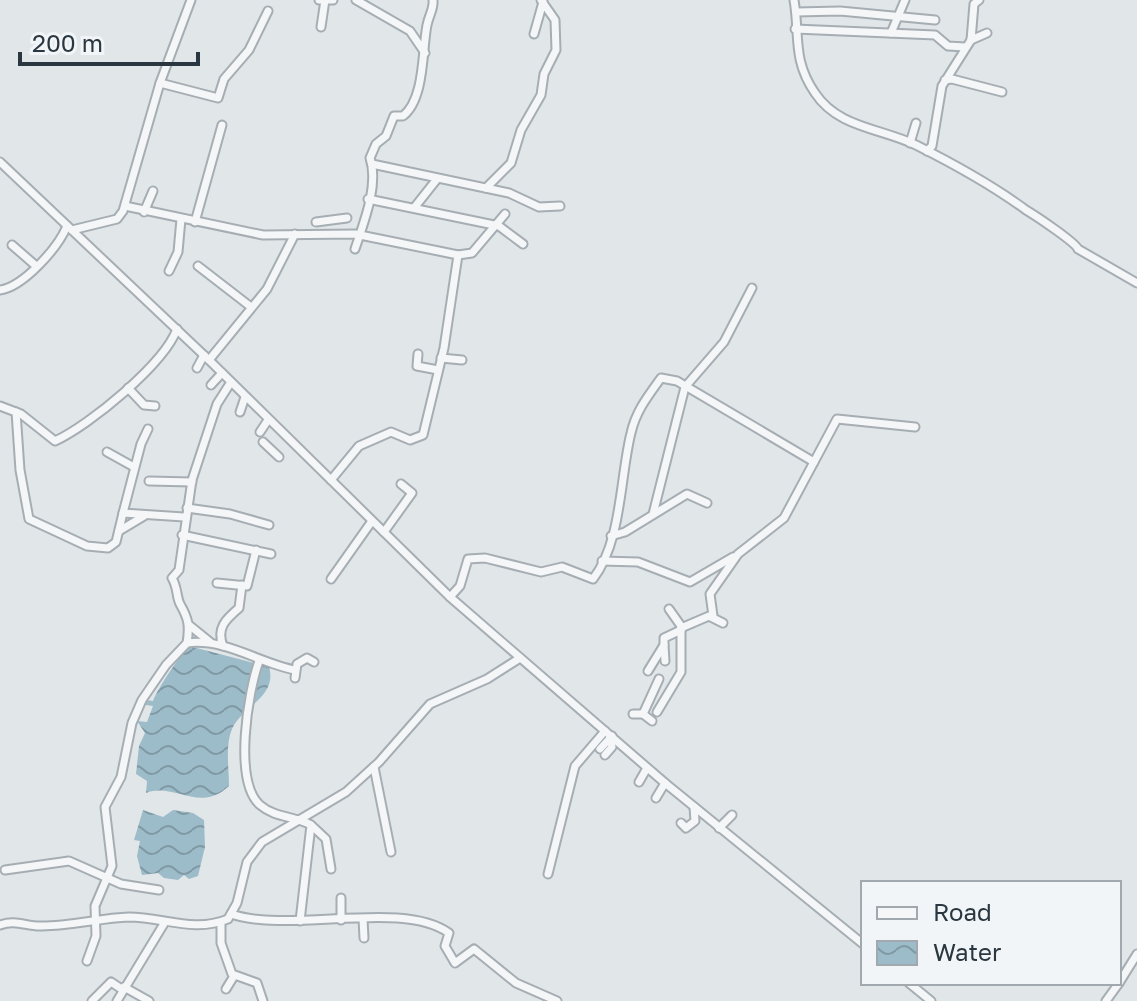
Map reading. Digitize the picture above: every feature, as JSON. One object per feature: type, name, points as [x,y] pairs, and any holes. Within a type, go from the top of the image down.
[{"type":"street","points":[[0,290],[20,284],[35,265],[44,261],[69,228],[117,219],[125,206],[160,83],[191,0]]},
{"type":"street","points":[[321,27],[322,0],[333,0]]},
{"type":"street","points":[[356,0],[410,31],[425,53]]},
{"type":"street","points":[[355,249],[368,199],[370,158],[376,144],[386,136],[394,116],[403,116],[411,110],[424,73],[433,0]]},
{"type":"street","points":[[794,0],[795,39],[809,82],[826,106],[846,120],[927,151],[1005,194],[1058,235],[1075,243],[1078,249],[1137,283]]},
{"type":"street","points":[[891,33],[895,17],[905,0]]},
{"type":"street","points":[[927,151],[932,146],[937,105],[945,80],[968,44],[974,4],[979,0]]},
{"type":"street","points":[[534,34],[542,1]]},
{"type":"street","points":[[486,188],[511,163],[521,130],[541,95],[544,74],[556,50],[555,20],[542,1]]},
{"type":"street","points":[[160,83],[218,98],[224,79],[249,50],[268,11]]},
{"type":"street","points":[[796,12],[840,11],[935,20]]},
{"type":"street","points":[[795,29],[935,35],[948,46],[968,44],[987,33]]},
{"type":"street","points":[[945,80],[952,79],[1002,92]]},
{"type":"street","points":[[803,90],[809,82]]},
{"type":"street","points":[[846,120],[849,131]]},
{"type":"street","points":[[910,143],[916,123]]},
{"type":"street","points":[[195,222],[222,125]]},
{"type":"street","points":[[0,163],[177,329],[450,597],[647,768],[861,942]]},
{"type":"street","points":[[372,164],[486,188],[539,207],[560,206]]},
{"type":"street","points":[[414,208],[437,179]]},
{"type":"street","points":[[144,212],[153,191]]},
{"type":"street","points":[[368,199],[493,225],[507,230],[523,244]]},
{"type":"street","points":[[125,206],[263,235],[360,235],[458,255],[472,253],[505,214]]},
{"type":"street","points":[[316,222],[340,217],[343,234]]},
{"type":"street","points":[[169,271],[178,252],[181,219]]},
{"type":"street","points":[[197,368],[267,289],[295,234]]},
{"type":"street","points":[[12,245],[35,265]]},
{"type":"street","points":[[331,480],[363,444],[391,432],[410,440],[422,437],[441,358],[458,255]]},
{"type":"street","points":[[198,266],[251,307]]},
{"type":"street","points":[[653,514],[685,387],[724,342],[752,288]]},
{"type":"street","points":[[0,406],[16,412],[55,441],[74,432],[150,370],[177,329]]},
{"type":"street","points":[[418,354],[417,366],[438,370]]},
{"type":"street","points":[[441,358],[462,360]]},
{"type":"street","points":[[211,385],[222,373]]},
{"type":"street","points":[[450,597],[460,586],[468,559],[485,558],[541,572],[562,567],[593,579],[611,536],[625,483],[631,431],[642,404],[661,378],[668,377],[814,462]]},
{"type":"street","points":[[87,961],[95,943],[98,921],[95,906],[113,859],[105,807],[121,777],[132,723],[159,674],[187,643],[189,625],[172,578],[178,572],[184,517],[192,482],[217,404],[231,382]]},
{"type":"street","points":[[128,388],[144,405],[155,406]]},
{"type":"street","points":[[240,412],[245,397]]},
{"type":"street","points":[[16,412],[20,470],[29,519],[87,546],[102,549],[114,546],[134,467],[148,429]]},
{"type":"street","points":[[602,561],[638,562],[690,582],[738,554],[784,518],[837,419],[915,427]]},
{"type":"street","points":[[260,432],[268,420]]},
{"type":"street","points":[[263,442],[277,455],[287,437]]},
{"type":"street","points":[[107,452],[134,467]]},
{"type":"street","points":[[149,481],[192,482]]},
{"type":"street","points":[[384,532],[412,493],[401,484]]},
{"type":"street","points":[[611,536],[625,532],[687,494],[707,503]]},
{"type":"street","points":[[187,508],[230,514],[269,525]]},
{"type":"street","points":[[123,513],[184,517]]},
{"type":"street","points":[[119,531],[145,516]]},
{"type":"street","points":[[331,579],[372,521]]},
{"type":"street","points":[[182,535],[271,554]]},
{"type":"street","points":[[217,583],[249,583],[256,550]]},
{"type":"street","points":[[723,623],[713,616],[710,594],[738,554]]},
{"type":"street","points":[[166,569],[178,572]]},
{"type":"street","points":[[223,646],[220,631],[227,618],[239,608],[242,585]]},
{"type":"street","points":[[657,712],[681,672],[681,629],[669,609]]},
{"type":"street","points":[[643,714],[658,682],[648,677],[648,669],[669,634],[713,616]]},
{"type":"street","points":[[189,625],[202,632],[210,642]]},
{"type":"street","points":[[187,643],[210,642],[295,674],[307,658],[314,662]]},
{"type":"street","points":[[664,645],[665,661]]},
{"type":"street","points":[[0,925],[20,922],[42,926],[135,917],[181,925],[221,922],[231,914],[253,852],[296,820],[346,792],[374,767],[430,704],[487,679],[520,658]]},
{"type":"street","points":[[259,661],[251,685],[245,780],[252,797],[262,807],[311,825],[323,834],[331,869]]},
{"type":"street","points":[[633,714],[643,714],[652,721]]},
{"type":"street","points":[[602,752],[609,735]]},
{"type":"street","points":[[548,874],[575,766],[609,735]]},
{"type":"street","points":[[374,767],[391,852]]},
{"type":"street","points":[[639,782],[647,768]]},
{"type":"street","points":[[656,798],[665,783]]},
{"type":"street","points":[[681,823],[686,828],[695,821],[697,812],[693,805]]},
{"type":"street","points":[[719,828],[732,815]]},
{"type":"street","points":[[300,921],[311,825]]},
{"type":"street","points":[[5,870],[69,861],[129,886],[159,890]]},
{"type":"street","points":[[341,898],[341,920]]},
{"type":"street","points":[[231,914],[300,921],[411,920],[447,930],[449,937],[445,946],[455,963],[474,949],[516,983],[557,1001]]},
{"type":"street","points":[[363,919],[364,938]]},
{"type":"street","points":[[117,1001],[165,922]]},
{"type":"street","points":[[221,922],[225,960],[234,976],[257,983],[263,1001]]},
{"type":"street","points":[[1121,980],[1137,954]]},
{"type":"street","points":[[226,989],[234,976]]},
{"type":"street","points":[[912,985],[931,1001]]},
{"type":"street","points":[[92,1001],[108,989],[124,988],[149,1001]]},
{"type":"water","points":[[189,646],[269,667],[268,686],[232,729],[228,749],[229,786],[218,794],[197,798],[167,791],[146,793],[147,781],[136,774],[139,746],[145,733],[137,721],[147,722],[153,706],[146,705],[146,700],[153,701]]},
{"type":"water","points":[[143,810],[163,817],[173,810],[193,813],[204,820],[205,847],[198,876],[189,879],[184,875],[178,880],[164,878],[158,873],[142,875],[137,856],[140,841],[134,840]]}]
